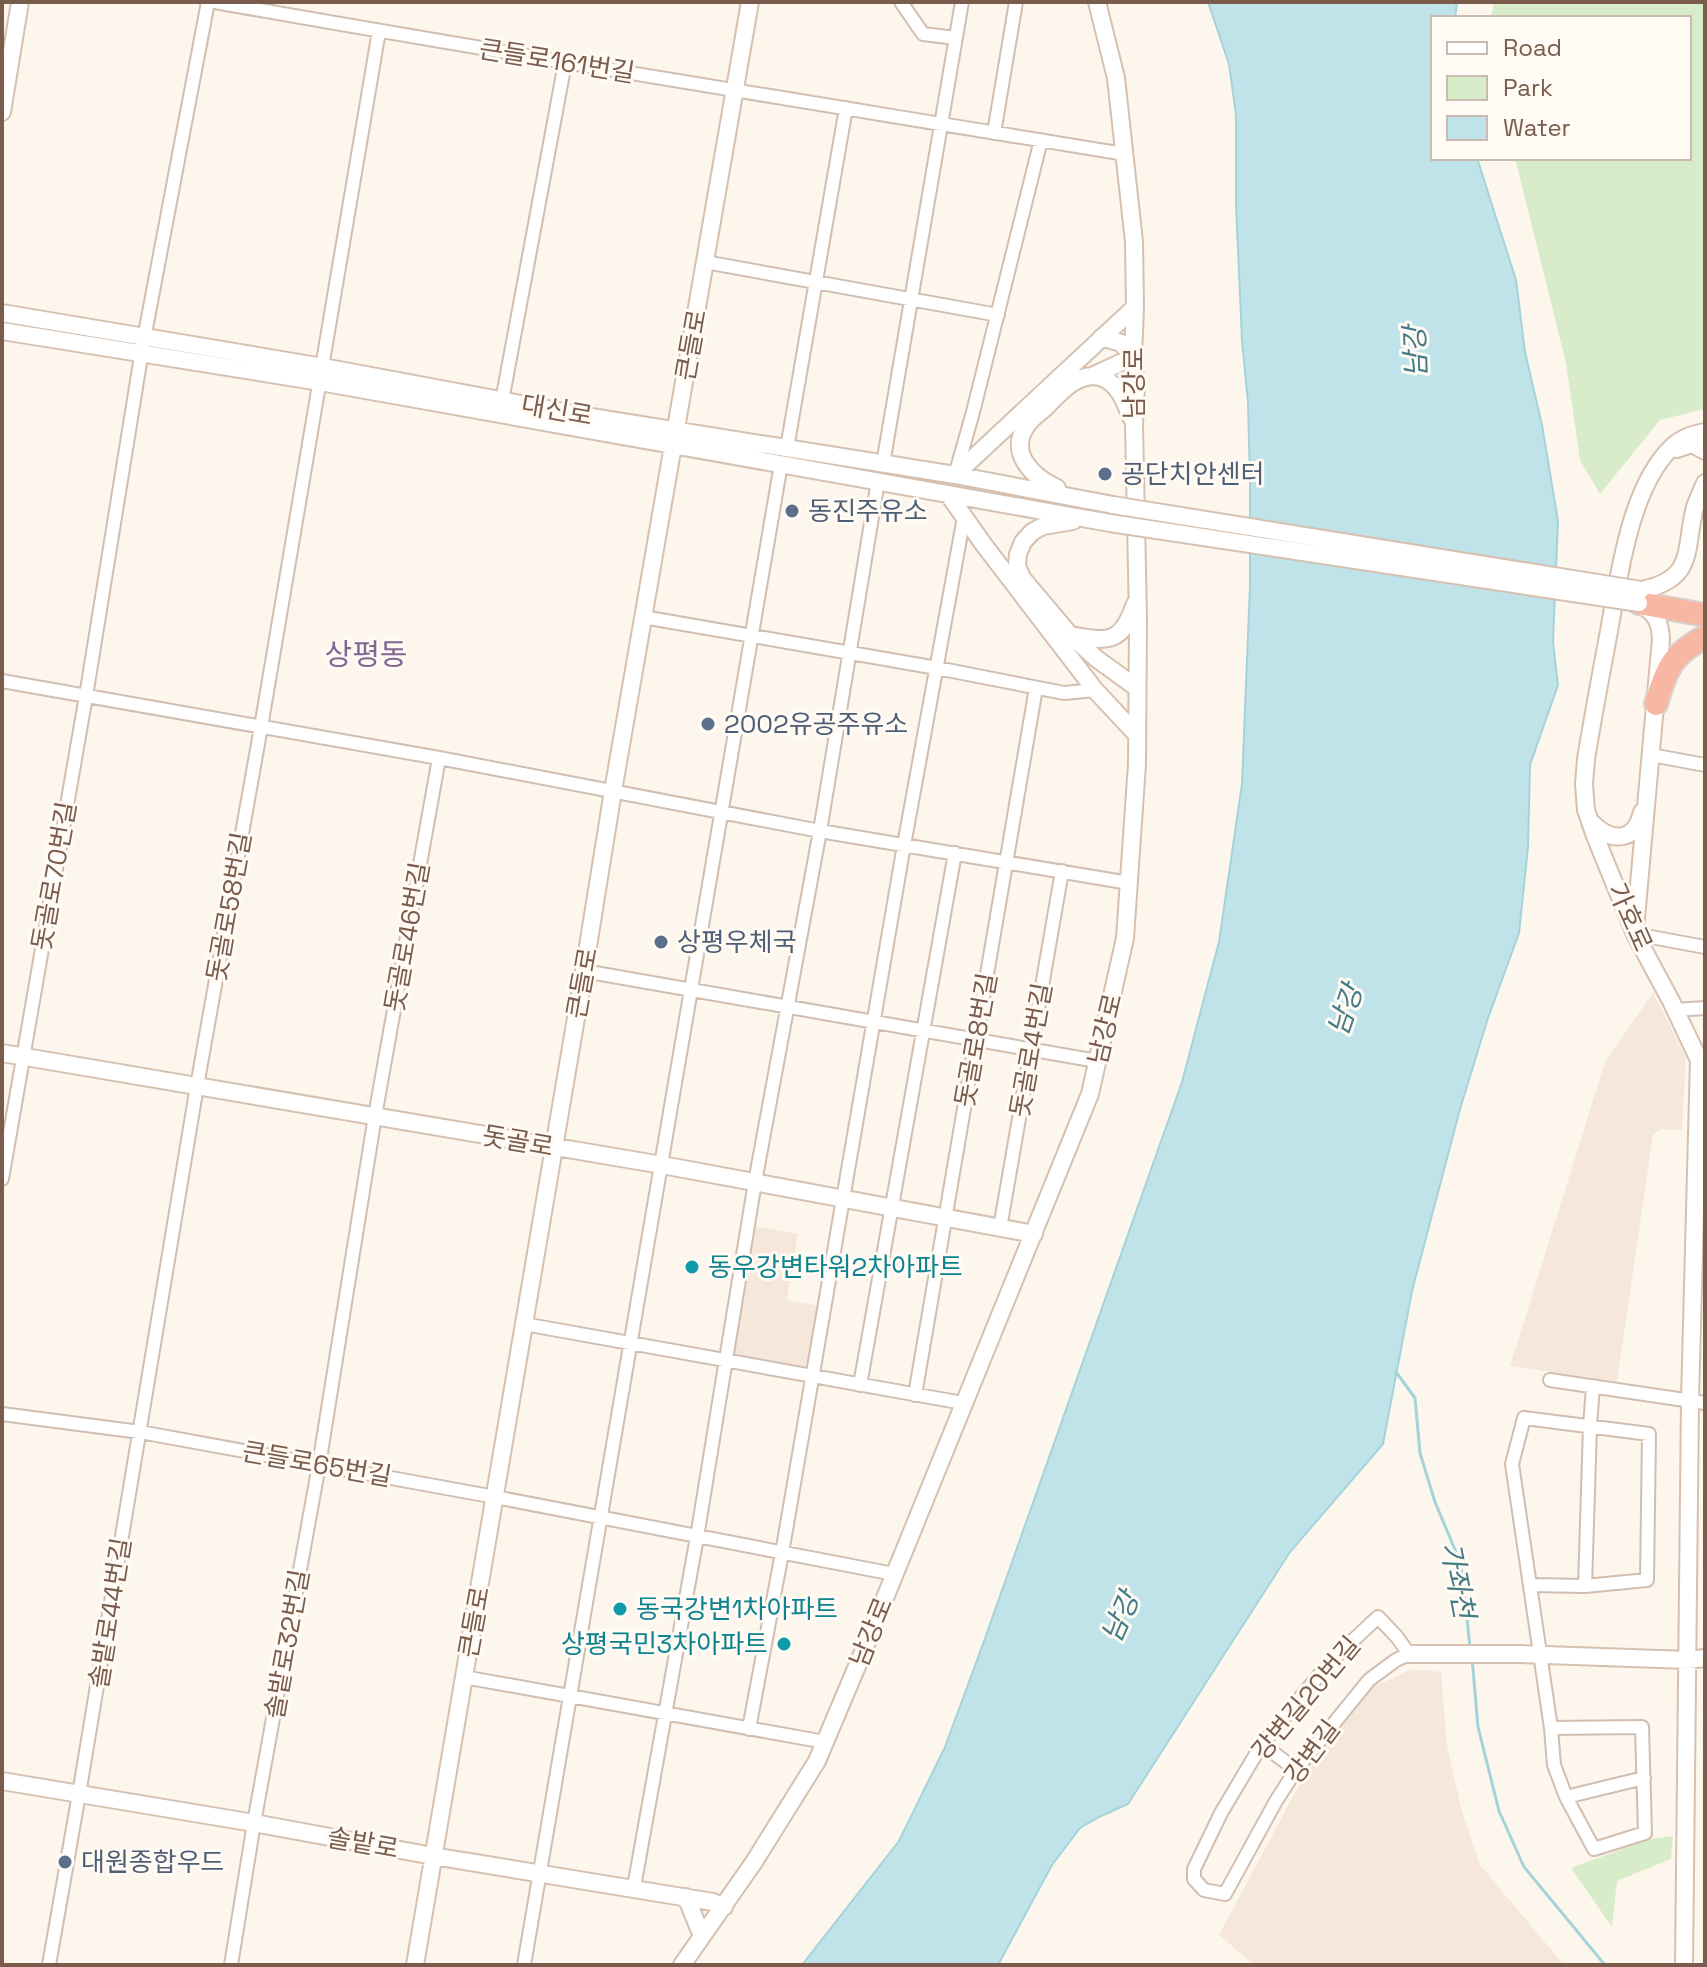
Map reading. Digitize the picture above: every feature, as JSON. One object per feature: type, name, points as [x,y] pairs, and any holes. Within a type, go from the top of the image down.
[{"type":"highway","points":[[1640,597],[1705,601]]},
{"type":"highway","points":[[1640,597],[1705,615]]},
{"type":"highway","points":[[1656,704],[1664,675],[1673,660],[1701,643]]},
{"type":"street","points":[[2,112],[20,2]]},
{"type":"street","name":"돗골로70번길","points":[[2,1179],[143,345],[208,2]]},
{"type":"street","name":"큰들로161번길","points":[[215,2],[565,63],[1124,154]]},
{"type":"street","name":"큰들로","points":[[415,1965],[750,2]]},
{"type":"street","points":[[901,2],[923,34],[956,38]]},
{"type":"street","points":[[634,1887],[962,2]]},
{"type":"street","points":[[994,133],[1016,2]]},
{"type":"street","name":"남강로","points":[[682,1965],[724,1907],[817,1761],[1090,1094],[1125,938],[1137,735],[1134,242],[1116,78],[1097,2]]},
{"type":"street","name":"돗골로58번길","points":[[140,1432],[379,31]]},
{"type":"street","points":[[502,401],[565,63]]},
{"type":"street","points":[[524,1965],[846,108]]},
{"type":"street","points":[[955,475],[1041,140]]},
{"type":"street","points":[[705,262],[998,315]]},
{"type":"street","points":[[955,475],[1135,307]]},
{"type":"street","name":"대신로","points":[[2,313],[143,345]]},
{"type":"street","name":"대신로","points":[[2,331],[143,345],[502,401],[675,437],[880,473],[948,494],[1089,520],[1640,597]]},
{"type":"street","points":[[1084,499],[1043,482],[1031,472],[1024,462],[1022,435],[1027,425],[1072,382],[1133,357],[1121,343],[1105,338]]},
{"type":"street","points":[[1090,377],[1109,360],[1112,350],[1105,338]]},
{"type":"street","name":"대신로","points":[[322,374],[559,426],[675,437]]},
{"type":"street","points":[[1090,377],[1104,379],[1122,394],[1134,424]]},
{"type":"street","name":"가호로","points":[[1684,1965],[1696,1659],[1702,1060],[1635,934],[1586,810],[1584,784],[1622,561],[1625,520],[1634,484],[1664,442],[1681,430],[1705,420]]},
{"type":"street","name":"가호로","points":[[1622,561],[1643,490],[1657,465],[1684,438],[1705,432]]},
{"type":"street","points":[[1657,465],[1681,446],[1692,444],[1705,451]]},
{"type":"street","name":"대신로","points":[[880,473],[955,475],[1640,597]]},
{"type":"street","points":[[1705,483],[1696,506],[1685,560],[1669,582],[1640,597],[1660,624],[1661,644],[1635,934],[1705,947]]},
{"type":"street","points":[[948,494],[1095,690],[1137,735]]},
{"type":"street","points":[[749,1729],[964,517]]},
{"type":"street","points":[[1089,520],[1043,526],[1032,532],[1023,542],[1017,566],[1022,578],[1070,635],[1137,688]]},
{"type":"street","points":[[1070,635],[1103,640],[1120,634],[1131,617],[1137,598]]},
{"type":"street","points":[[643,617],[1064,693],[1137,688]]},
{"type":"street","points":[[2,681],[439,758],[820,831],[1129,883]]},
{"type":"street","name":"돗골로8번길","points":[[915,1395],[1036,688]]},
{"type":"street","points":[[1651,755],[1705,765]]},
{"type":"street","name":"돗골로46번길","points":[[319,1465],[375,1116],[439,758]]},
{"type":"street","points":[[1590,820],[1601,832],[1612,837],[1625,836],[1634,830],[1640,821],[1649,779]]},
{"type":"street","points":[[860,1385],[955,853]]},
{"type":"street","name":"돗골로4번길","points":[[1000,1228],[1062,871]]},
{"type":"street","points":[[584,971],[1097,1061]]},
{"type":"street","points":[[1675,1010],[1705,1008]]},
{"type":"street","name":"돗골로","points":[[2,1053],[662,1165],[1034,1234]]},
{"type":"street","points":[[524,1324],[963,1403]]},
{"type":"street","points":[[1550,1380],[1698,1402]]},
{"type":"street","points":[[1585,1586],[1593,1386]]},
{"type":"street","name":"큰들로65번길","points":[[2,1414],[140,1432],[894,1574]]},
{"type":"street","points":[[1530,1585],[1585,1586],[1647,1580],[1649,1434],[1524,1418],[1512,1464],[1554,1765],[1566,1797],[1594,1849],[1645,1833],[1642,1727],[1551,1728]]},
{"type":"street","name":"솔밭로44번길","points":[[49,1965],[140,1432]]},
{"type":"street","name":"솔밭로32번길","points":[[231,1965],[319,1465]]},
{"type":"street","name":"강변길20번길","points":[[1225,1894],[1204,1890],[1194,1879],[1194,1869],[1221,1813],[1262,1744],[1330,1662],[1378,1617],[1409,1654]]},
{"type":"street","points":[[1409,1654],[1696,1659]]},
{"type":"street","name":"강변길","points":[[1225,1894],[1296,1770],[1369,1680],[1409,1654]]},
{"type":"street","points":[[464,1677],[825,1742]]},
{"type":"street","points":[[1262,1744],[1296,1770]]},
{"type":"street","points":[[1566,1797],[1644,1778]]},
{"type":"street","name":"솔밭로","points":[[2,1781],[433,1856],[634,1887],[713,1902],[724,1907]]},
{"type":"street","points":[[686,1897],[702,1936]]},
{"type":"shaded area","points":[[1653,993],[1686,1057],[1682,1130],[1661,1129],[1653,1135],[1617,1381],[1510,1366],[1605,1062]]},
{"type":"shaded area","points":[[753,1226],[798,1234],[787,1300],[820,1306],[810,1363],[804,1369],[737,1358],[733,1351]]},
{"type":"shaded area","points":[[1412,1669],[1441,1672],[1447,1746],[1462,1811],[1480,1865],[1564,1965],[1254,1965],[1219,1935],[1306,1772],[1371,1688]]},
{"type":"green space","points":[[1494,2],[1705,2],[1705,409],[1660,420],[1600,494],[1580,460],[1566,363],[1515,160],[1691,160],[1691,16],[1491,16]]},
{"type":"green space","points":[[1673,1836],[1671,1859],[1617,1881],[1612,1927],[1571,1868],[1650,1839]]},
{"type":"water","name":"남강","points":[[1208,2],[1457,2],[1455,16],[1431,16],[1431,160],[1478,160],[1516,280],[1525,352],[1542,425],[1558,521],[1553,642],[1558,685],[1530,765],[1528,847],[1519,933],[1460,1109],[1412,1291],[1383,1444],[1290,1552],[1128,1804],[1080,1828],[1052,1865],[998,1965],[802,1965],[899,1841],[945,1747],[1182,1082],[1219,942],[1242,784],[1250,585],[1248,403],[1236,205],[1236,115],[1229,64]]},
{"type":"waterway","name":"가좌천","points":[[1396,1372],[1415,1398],[1420,1453],[1435,1502],[1461,1564],[1470,1647]]},
{"type":"waterway","name":"가좌천","points":[[1472,1658],[1478,1727],[1499,1811],[1524,1867],[1605,1965]]},
{"type":"place","name":"공단치안센터","points":[[1105,474]]},
{"type":"place","name":"동진주유소","points":[[792,511]]},
{"type":"place","name":"2002유공주유소","points":[[708,724]]},
{"type":"place","name":"상평우체국","points":[[661,942]]},
{"type":"place","name":"동우강변타워2차아파트","points":[[692,1267]]},
{"type":"place","name":"동국강변1차아파트","points":[[620,1609]]},
{"type":"place","name":"상평국민3차아파트","points":[[784,1644]]},
{"type":"place","name":"대원종합우드","points":[[65,1862]]},
{"type":"district","name":"상평동","points":[[366,655]]}]
